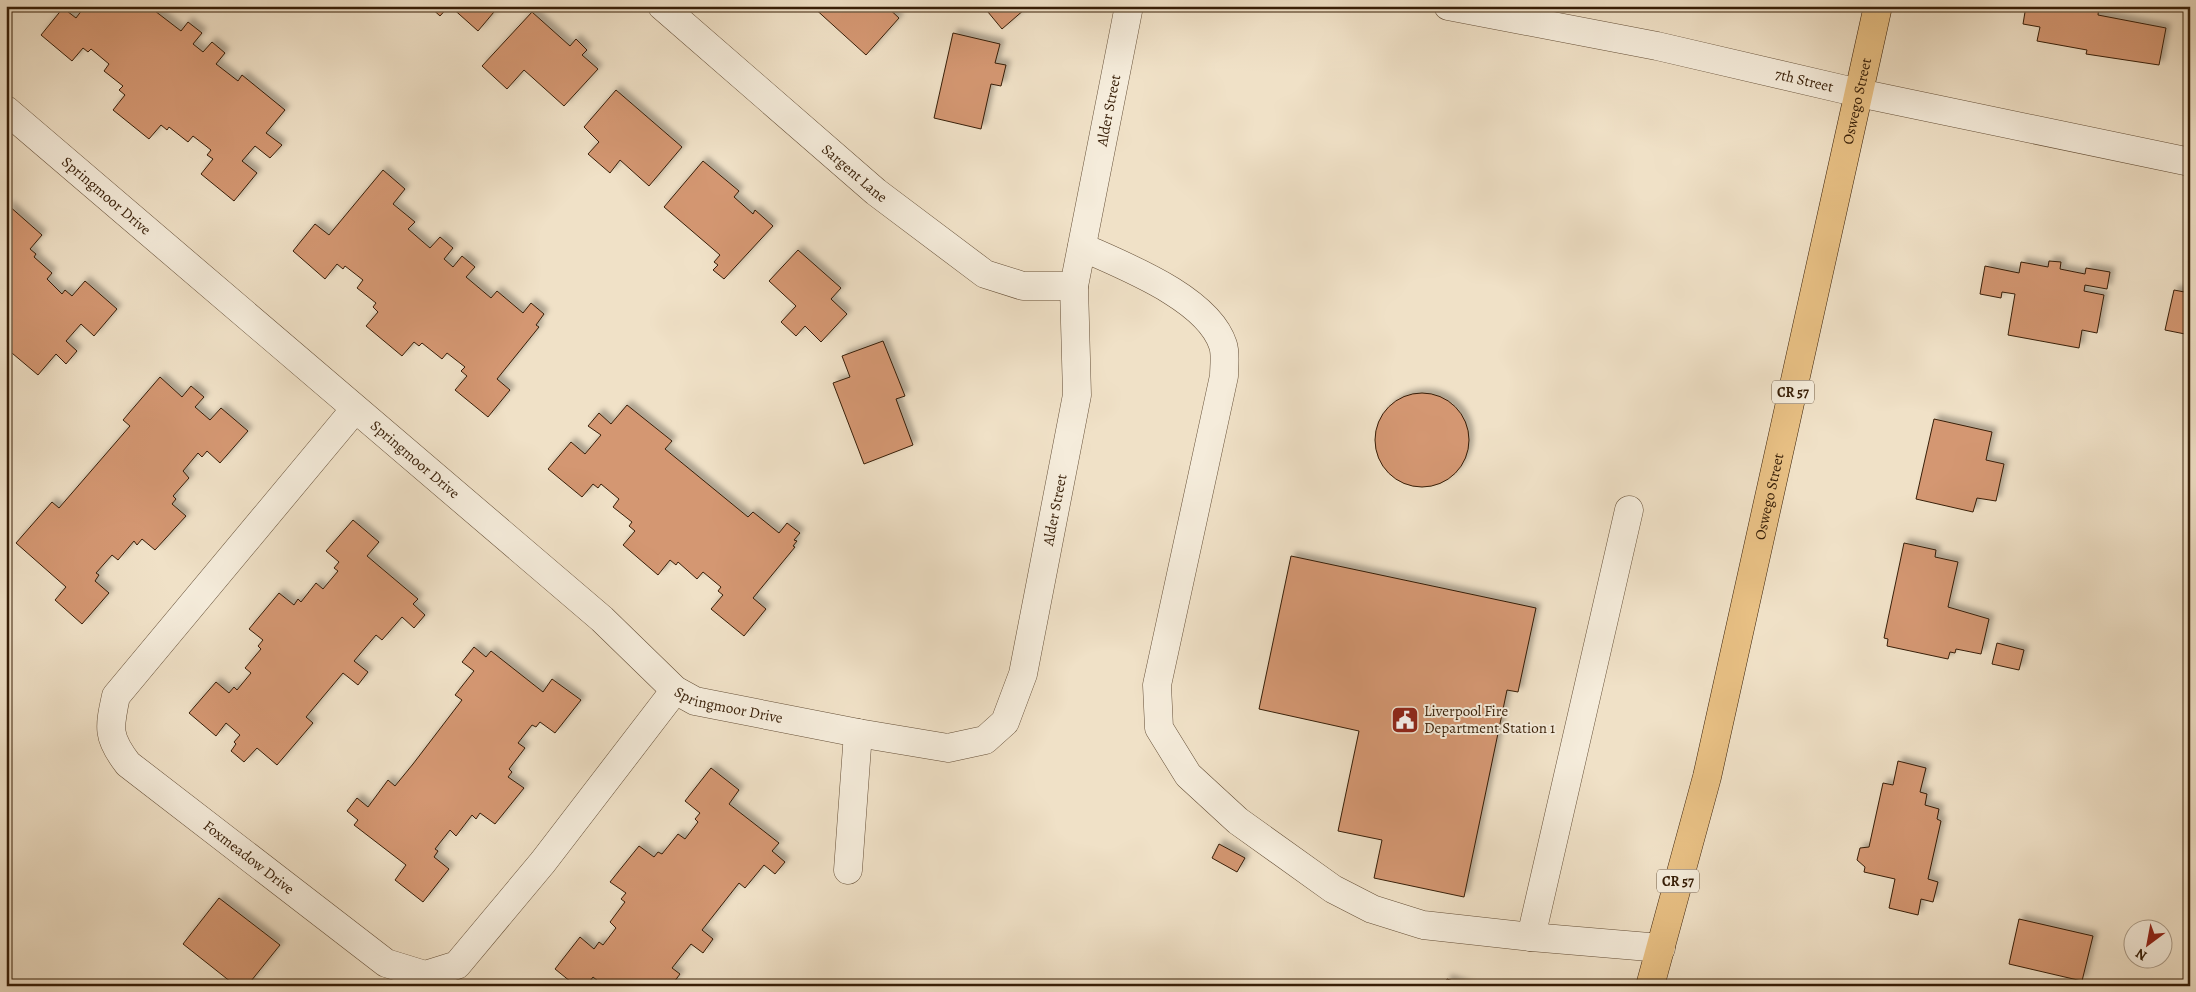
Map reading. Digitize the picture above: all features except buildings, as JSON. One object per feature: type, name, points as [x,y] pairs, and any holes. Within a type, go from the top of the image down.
[{"type":"main road","name":"Oswego Street","points":[[1650,986],[1709,767],[1878,6]]},
{"type":"street","name":"Sargent Lane","points":[[662,6],[876,192],[985,274],[1023,286],[1074,286]]},
{"type":"street","name":"Alder Street","points":[[858,734],[948,748],[985,740],[1005,722],[1023,674],[1077,395],[1074,286],[1129,6]]},
{"type":"street","name":"7th Street","points":[[1448,6],[1657,46],[1859,93],[2190,162]]},
{"type":"street","name":"Springmoor Drive","points":[[6,110],[602,619],[675,690],[695,701],[858,734]]},
{"type":"street","points":[[1082,247],[1133,270],[1176,294],[1206,318],[1223,346],[1224,376],[1157,686],[1159,728],[1188,775],[1238,822],[1333,889],[1372,909],[1423,924],[1530,937],[1661,948]]},
{"type":"street","name":"Foxmeadow Drive","points":[[356,409],[116,696],[109,725],[118,750],[128,764],[386,963],[425,975],[457,965],[543,862],[675,690]]},
{"type":"street","points":[[1530,937],[1629,510]]},
{"type":"street","points":[[848,870],[858,734]]},
{"type":"place","name":"Liverpool Fire Department Station 1","points":[[1405,720]]}]
